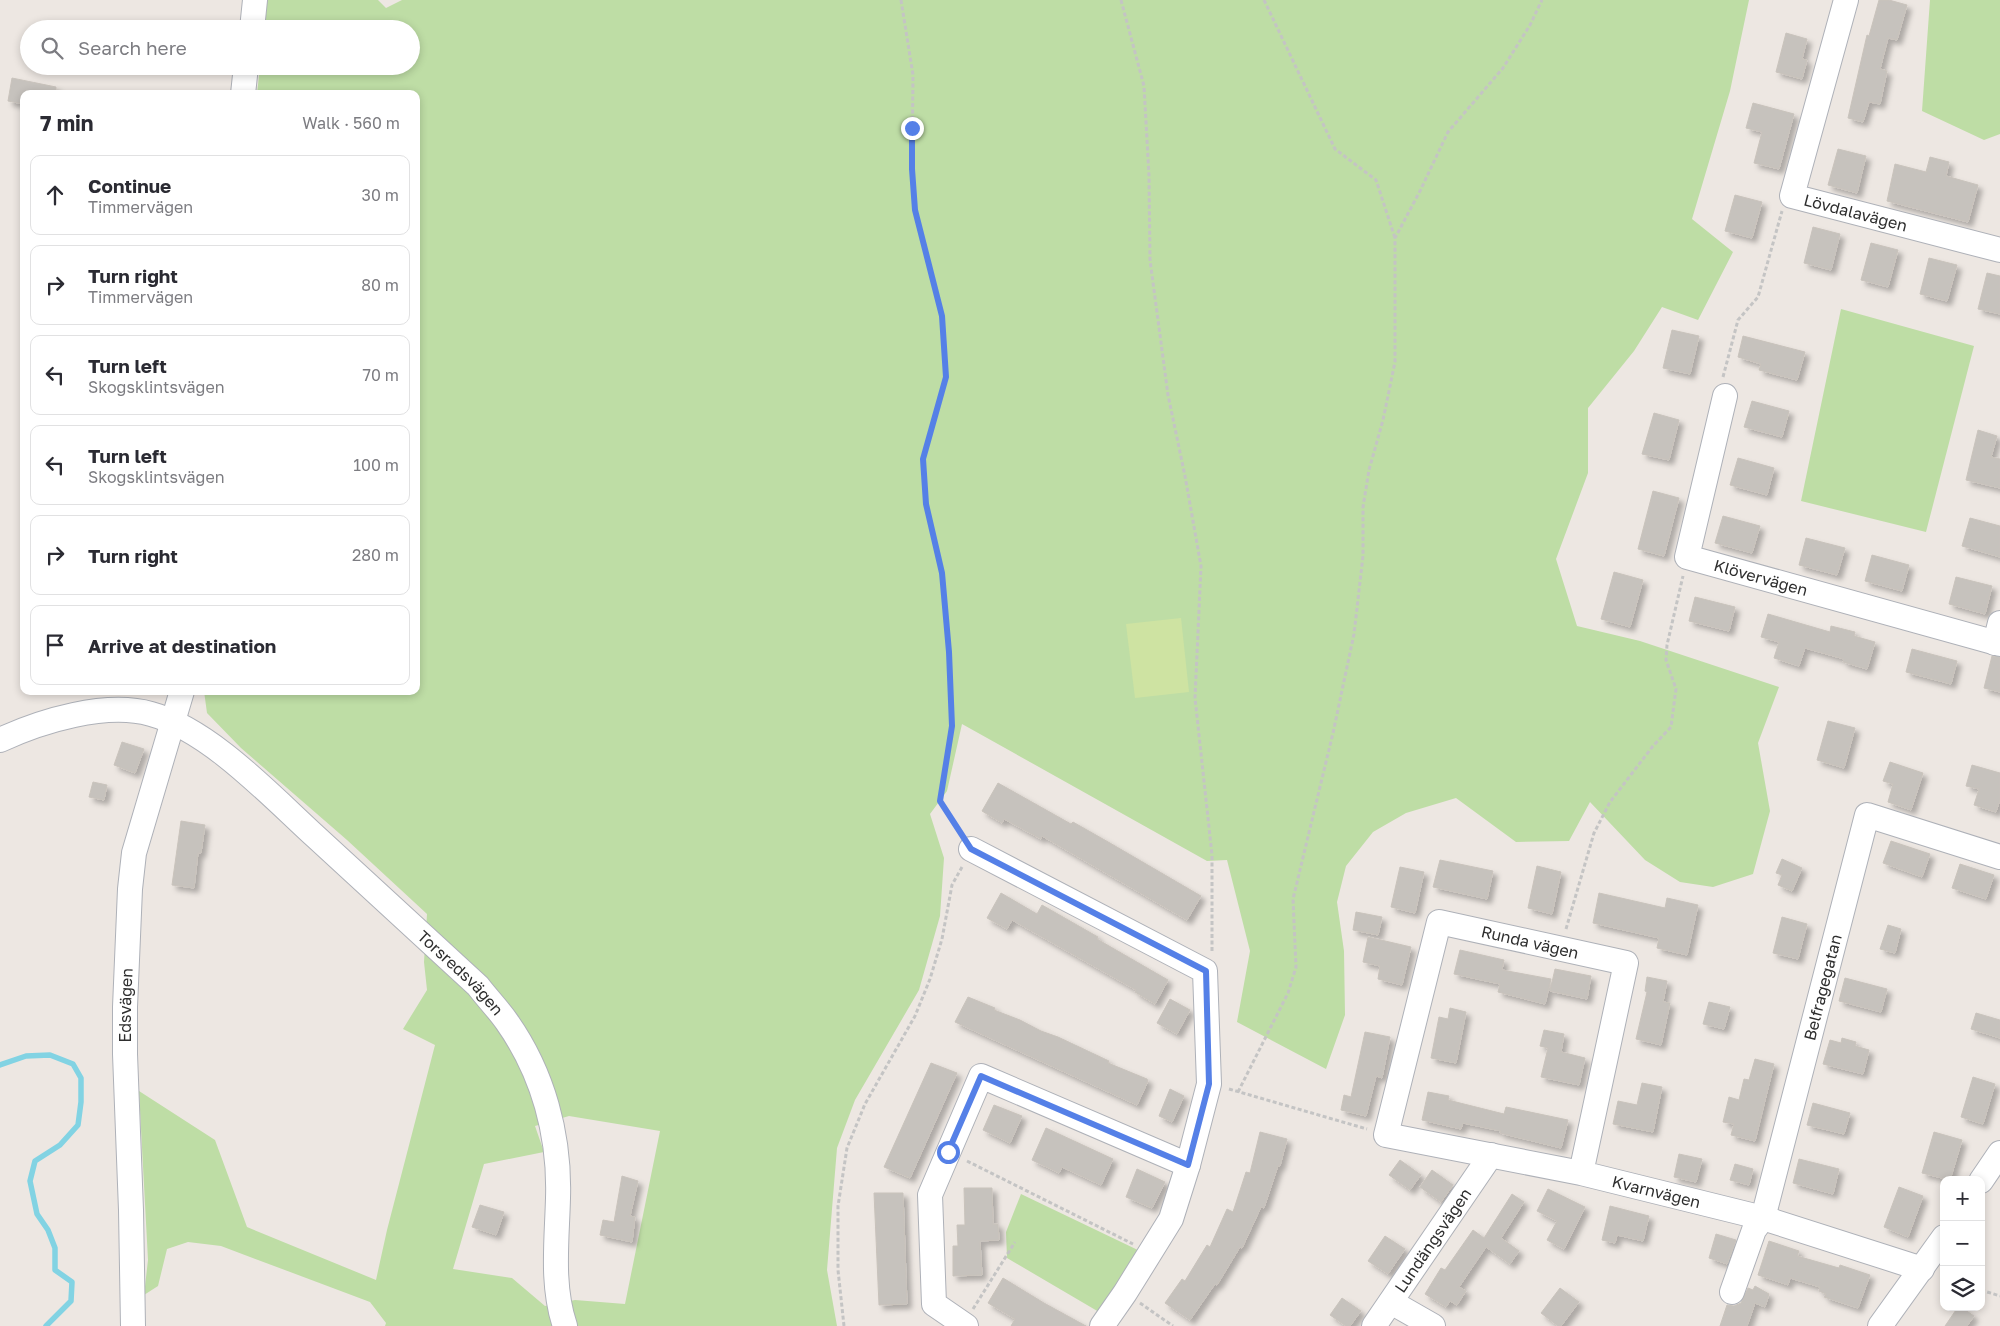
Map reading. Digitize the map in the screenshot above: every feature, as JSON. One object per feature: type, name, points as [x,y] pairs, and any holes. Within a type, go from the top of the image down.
[{"type":"street","points":[[253,20],[255,0]]},
{"type":"street","name":"Lövdalavägen","points":[[1846,0],[1792,196],[2000,250]]},
{"type":"street","points":[[243,90],[245,75]]},
{"type":"street","points":[[1687,557],[1725,396]]},
{"type":"street","name":"Klövervägen","points":[[1687,557],[1998,637]]},
{"type":"street","name":"Edsvägen","points":[[132,1326],[132,1210],[125,1054],[130,889],[134,852],[181,695]]},
{"type":"street","name":"Torsredsvägen","points":[[0,740],[31,727],[76,715],[100,711],[126,710],[148,713],[174,721],[222,754],[264,790],[478,986],[507,1022],[536,1073],[548,1110],[557,1154],[556,1277],[565,1326]]},
{"type":"street","name":"Belfragegatan","points":[[1732,1292],[1754,1230],[1763,1218],[1867,815],[2000,857]]},
{"type":"street","points":[[971,849],[1206,971],[1209,1084],[1188,1165],[1171,1220],[1102,1326]]},
{"type":"street","name":"Runda vägen","points":[[1386,1134],[1439,922],[1626,964],[1581,1173]]},
{"type":"street","points":[[965,1326],[934,1304],[930,1195],[981,1076],[1188,1165]]},
{"type":"street","name":"Kvarnvägen","points":[[1386,1134],[1581,1173],[1763,1218],[1922,1269]]},
{"type":"street","points":[[1984,1176],[2000,1153]]},
{"type":"street","name":"Lundängsvägen","points":[[1374,1326],[1491,1155]]},
{"type":"street","points":[[1882,1325],[1940,1243]]},
{"type":"street","points":[[1391,1302],[1433,1326]]},
{"type":"path","points":[[844,1326],[838,1270],[838,1206],[846,1148],[865,1104],[915,1016],[942,939],[952,885],[971,849],[940,801],[952,726],[949,652],[942,573],[926,504],[923,459],[946,377],[942,316],[915,210],[912,169],[913,75],[901,0]]},
{"type":"path","points":[[1121,0],[1144,86],[1149,176],[1150,260],[1168,395],[1201,566],[1196,698],[1212,856],[1212,956],[1206,971]]},
{"type":"path","points":[[1238,1092],[1288,993],[1296,967],[1293,899],[1333,733],[1354,634],[1363,556],[1363,508],[1395,362],[1395,238],[1376,180],[1334,149],[1264,0]]},
{"type":"path","points":[[1395,238],[1448,132],[1502,68],[1530,25],[1542,0]]},
{"type":"path","points":[[1725,396],[1722,375],[1738,320],[1758,297],[1783,208],[1792,196]]},
{"type":"path","points":[[1560,949],[1589,849],[1602,817],[1610,802],[1670,727],[1676,689],[1666,660],[1667,645],[1687,557]]},
{"type":"path","points":[[1209,1084],[1386,1134]]},
{"type":"path","points":[[948,1152],[1150,1253]]},
{"type":"path","points":[[965,1326],[999,1265],[1015,1242]]},
{"type":"path","points":[[1985,1291],[2000,1296]]},
{"type":"path","points":[[1125,1293],[1173,1326]]},
{"type":"green space","points":[[266,0],[378,0],[386,8],[402,0],[1749,0],[1730,91],[1692,219],[1733,252],[1698,320],[1662,307],[1634,351],[1588,408],[1588,473],[1556,559],[1577,626],[1640,641],[1779,687],[1758,743],[1770,811],[1753,874],[1713,887],[1680,882],[1645,860],[1590,802],[1569,841],[1516,842],[1456,798],[1406,813],[1373,832],[1346,866],[1337,902],[1344,951],[1345,1015],[1326,1069],[1237,1022],[1250,951],[1227,860],[1207,861],[962,724],[947,791],[930,814],[944,858],[940,916],[919,990],[855,1100],[837,1148],[827,1270],[837,1326],[385,1326],[386,1323],[370,1302],[221,1246],[188,1242],[167,1249],[158,1286],[144,1295],[148,1260],[139,1091],[215,1140],[247,1227],[376,1280],[387,1230],[435,1045],[403,1029],[427,990],[424,962],[427,914],[347,840],[241,748],[207,713],[205,695],[420,695],[420,90],[257,90],[259,75],[420,75],[420,20],[265,20]],"holes":[[[569,1116],[660,1131],[625,1304],[575,1300],[545,1306],[512,1278],[453,1269],[484,1164],[544,1152],[535,1126]]]},
{"type":"green space","points":[[1930,0],[2000,0],[2000,134],[1984,140],[1922,111]]},
{"type":"green space","points":[[1841,309],[1974,346],[1926,532],[1801,501]]},
{"type":"green space","points":[[1181,618],[1189,692],[1135,698],[1126,624]]},
{"type":"green space","points":[[1021,1194],[1142,1252],[1099,1312],[1007,1258],[1006,1232]]},
{"type":"building","points":[[1879,0],[1889,0],[1907,5],[1897,40],[1888,38],[1880,69],[1887,71],[1880,104],[1869,102],[1863,122],[1848,118],[1867,35],[1869,36]]},
{"type":"building","points":[[1786,33],[1807,39],[1802,59],[1807,60],[1802,79],[1776,72]]},
{"type":"building","points":[[12,78],[56,87],[56,90],[20,90],[20,103],[8,101]]},
{"type":"building","points":[[1753,103],[1794,114],[1779,169],[1754,163],[1762,132],[1746,128]]},
{"type":"building","points":[[1838,149],[1866,156],[1857,193],[1828,185]]},
{"type":"building","points":[[1930,157],[1949,162],[1946,176],[1978,185],[1968,222],[1887,201],[1895,164],[1926,172]]},
{"type":"building","points":[[1735,195],[1762,202],[1752,238],[1725,231]]},
{"type":"building","points":[[1813,227],[1840,234],[1831,270],[1804,263]]},
{"type":"building","points":[[1871,243],[1898,250],[1888,287],[1861,280]]},
{"type":"building","points":[[1929,258],[1957,265],[1947,301],[1920,294]]},
{"type":"building","points":[[1987,273],[2000,276],[2000,314],[1978,309]]},
{"type":"building","points":[[1672,330],[1699,336],[1690,374],[1663,368]]},
{"type":"building","points":[[1743,336],[1805,352],[1797,380],[1759,370],[1761,364],[1738,357]]},
{"type":"building","points":[[1752,401],[1789,411],[1782,437],[1744,427]]},
{"type":"building","points":[[1654,413],[1679,420],[1669,460],[1642,454]]},
{"type":"building","points":[[1978,430],[1997,436],[1991,457],[2000,459],[2000,488],[1966,480]]},
{"type":"building","points":[[1738,458],[1774,468],[1767,495],[1730,485]]},
{"type":"building","points":[[1653,491],[1679,498],[1664,556],[1638,549]]},
{"type":"building","points":[[1723,516],[1760,526],[1752,553],[1715,543]]},
{"type":"building","points":[[1970,518],[2000,526],[2000,557],[1962,546]]},
{"type":"building","points":[[1806,538],[1845,548],[1837,575],[1799,565]]},
{"type":"building","points":[[1872,555],[1909,565],[1902,591],[1865,581]]},
{"type":"building","points":[[1614,572],[1643,580],[1630,627],[1601,619]]},
{"type":"building","points":[[1956,577],[1992,586],[1985,614],[1949,604]]},
{"type":"building","points":[[1695,597],[1735,607],[1729,631],[1689,621]]},
{"type":"building","points":[[1768,614],[1830,632],[1831,626],[1855,632],[1854,636],[1875,642],[1867,669],[1843,662],[1844,659],[1805,648],[1799,666],[1774,658],[1779,642],[1761,637]]},
{"type":"building","points":[[1912,649],[1957,661],[1951,684],[1906,672]]},
{"type":"building","points":[[1992,656],[2000,657],[2000,692],[1984,688]]},
{"type":"building","points":[[1828,721],[1855,728],[1844,768],[1817,760]]},
{"type":"building","points":[[122,742],[144,749],[135,773],[114,765]]},
{"type":"building","points":[[1890,762],[1923,773],[1911,810],[1888,802],[1893,784],[1883,781]]},
{"type":"building","points":[[1972,765],[2000,773],[2000,800],[1996,812],[1974,805],[1979,789],[1966,786]]},
{"type":"building","points":[[93,782],[107,785],[104,800],[89,797]]},
{"type":"building","points":[[998,783],[1071,824],[1073,822],[1201,896],[1187,920],[1042,836],[1041,839],[1004,819],[1002,823],[982,811]]},
{"type":"building","points":[[181,821],[205,825],[201,853],[198,853],[194,888],[172,885]]},
{"type":"building","points":[[1891,841],[1930,854],[1922,877],[1883,863]]},
{"type":"building","points":[[1782,859],[1802,868],[1792,891],[1778,885],[1782,875],[1776,873]]},
{"type":"building","points":[[1440,860],[1493,871],[1487,899],[1433,887]]},
{"type":"building","points":[[1960,864],[1994,875],[1986,899],[1952,888]]},
{"type":"building","points":[[1537,866],[1561,872],[1552,914],[1528,908]]},
{"type":"building","points":[[1400,867],[1424,872],[1415,913],[1391,907]]},
{"type":"building","points":[[1001,893],[1037,914],[1042,905],[1168,980],[1155,1004],[1135,992],[1136,990],[1012,920],[1007,929],[987,918]]},
{"type":"building","points":[[1599,893],[1665,908],[1667,898],[1698,905],[1687,955],[1657,948],[1659,938],[1593,923]]},
{"type":"building","points":[[1356,912],[1382,917],[1378,935],[1353,930]]},
{"type":"building","points":[[1782,917],[1807,924],[1798,959],[1773,953]]},
{"type":"building","points":[[1888,925],[1901,929],[1895,953],[1880,949]]},
{"type":"building","points":[[1368,937],[1411,947],[1402,985],[1378,979],[1380,966],[1363,962]]},
{"type":"building","points":[[1460,950],[1504,960],[1502,970],[1551,979],[1545,1004],[1498,992],[1500,984],[1454,974]]},
{"type":"building","points":[[1555,969],[1591,976],[1587,999],[1550,991]]},
{"type":"building","points":[[1647,977],[1667,981],[1663,1002],[1670,1003],[1661,1045],[1636,1039],[1647,992],[1645,991]]},
{"type":"building","points":[[1845,978],[1887,989],[1881,1012],[1839,1001]]},
{"type":"building","points":[[968,997],[1109,1061],[1108,1063],[1147,1079],[1148,1081],[1137,1105],[955,1022]]},
{"type":"building","points":[[1170,999],[1190,1010],[1177,1034],[1157,1023]]},
{"type":"building","points":[[1709,1002],[1730,1007],[1724,1029],[1703,1024]]},
{"type":"building","points":[[1450,1008],[1466,1012],[1456,1063],[1431,1058],[1439,1017],[1448,1019]]},
{"type":"building","points":[[1976,1013],[2000,1020],[2000,1038],[1971,1029]]},
{"type":"building","points":[[1544,1030],[1564,1034],[1561,1052],[1585,1058],[1579,1085],[1541,1077],[1548,1048],[1540,1046]]},
{"type":"building","points":[[1365,1032],[1390,1037],[1382,1078],[1376,1076],[1366,1116],[1341,1110],[1344,1095],[1351,1097]]},
{"type":"building","points":[[1842,1038],[1856,1042],[1855,1046],[1869,1050],[1863,1074],[1823,1064],[1830,1040],[1841,1043]]},
{"type":"building","points":[[1755,1059],[1774,1064],[1755,1141],[1731,1135],[1734,1124],[1723,1122],[1729,1097],[1739,1100],[1744,1079],[1749,1080]]},
{"type":"building","points":[[931,1063],[957,1073],[910,1178],[884,1167]]},
{"type":"building","points":[[1973,1077],[1995,1084],[1983,1124],[1961,1117]]},
{"type":"building","points":[[1642,1083],[1662,1087],[1653,1132],[1613,1124],[1618,1101],[1637,1105]]},
{"type":"building","points":[[1170,1089],[1184,1096],[1172,1122],[1159,1116]]},
{"type":"building","points":[[1428,1092],[1449,1096],[1448,1100],[1504,1114],[1506,1107],[1568,1120],[1561,1148],[1500,1133],[1501,1131],[1463,1123],[1461,1129],[1422,1120]]},
{"type":"building","points":[[1813,1103],[1850,1113],[1844,1134],[1807,1125]]},
{"type":"building","points":[[994,1105],[1022,1116],[1010,1143],[983,1130]]},
{"type":"building","points":[[1046,1128],[1113,1159],[1101,1185],[1062,1167],[1059,1173],[1032,1160]]},
{"type":"building","points":[[1260,1132],[1287,1139],[1280,1166],[1278,1166],[1264,1208],[1261,1207],[1242,1248],[1240,1247],[1217,1285],[1215,1284],[1190,1320],[1165,1303],[1182,1279],[1185,1281],[1207,1245],[1210,1247],[1227,1209],[1233,1212],[1246,1172],[1250,1173]]},
{"type":"building","points":[[1934,1132],[1962,1140],[1951,1176],[1940,1178],[1922,1173]]},
{"type":"building","points":[[1679,1154],[1702,1159],[1696,1182],[1674,1177]]},
{"type":"building","points":[[1799,1159],[1839,1169],[1833,1194],[1793,1183]]},
{"type":"building","points":[[1400,1160],[1421,1175],[1410,1190],[1389,1175]]},
{"type":"building","points":[[1735,1164],[1753,1169],[1749,1185],[1730,1180]]},
{"type":"building","points":[[1137,1169],[1165,1182],[1152,1208],[1126,1197]]},
{"type":"building","points":[[1432,1170],[1453,1185],[1441,1202],[1420,1187]]},
{"type":"building","points":[[622,1176],[638,1181],[630,1216],[635,1217],[632,1242],[600,1235],[603,1220],[614,1222]]},
{"type":"building","points":[[1899,1187],[1923,1196],[1908,1237],[1884,1227]]},
{"type":"building","points":[[964,1188],[992,1188],[993,1224],[998,1224],[999,1240],[980,1241],[982,1275],[953,1276],[953,1246],[958,1246],[957,1225],[965,1225]]},
{"type":"building","points":[[1548,1189],[1585,1207],[1564,1249],[1547,1240],[1557,1221],[1537,1211]]},
{"type":"building","points":[[874,1193],[903,1193],[907,1304],[879,1305]]},
{"type":"building","points":[[1512,1194],[1524,1202],[1501,1238],[1519,1251],[1510,1264],[1486,1247],[1459,1287],[1466,1291],[1457,1305],[1450,1301],[1446,1307],[1425,1294],[1441,1268],[1445,1270],[1473,1230],[1484,1238]]},
{"type":"building","points":[[480,1205],[504,1212],[496,1235],[472,1227]]},
{"type":"building","points":[[1610,1206],[1649,1216],[1643,1241],[1617,1235],[1615,1243],[1602,1240]]},
{"type":"building","points":[[1716,1234],[1736,1240],[1727,1264],[1709,1258]]},
{"type":"building","points":[[1385,1236],[1405,1249],[1388,1274],[1368,1261]]},
{"type":"building","points":[[1769,1241],[1799,1251],[1797,1256],[1839,1268],[1840,1265],[1870,1275],[1858,1308],[1824,1297],[1826,1294],[1819,1291],[1820,1287],[1790,1278],[1788,1285],[1758,1275]]},
{"type":"building","points":[[1003,1278],[1086,1326],[1011,1326],[1015,1319],[988,1303]]},
{"type":"building","points":[[1755,1286],[1769,1294],[1765,1307],[1755,1303],[1747,1326],[1720,1326],[1727,1305],[1734,1306],[1741,1303],[1748,1288],[1753,1290]]},
{"type":"building","points":[[1560,1288],[1579,1302],[1561,1326],[1558,1326],[1541,1313]]},
{"type":"building","points":[[1342,1298],[1361,1311],[1350,1326],[1346,1326],[1330,1315]]},
{"type":"building","points":[[1955,1311],[1967,1311],[1974,1316],[1967,1326],[1945,1326]]},
{"type":"waterway","points":[[0,1065],[26,1056],[50,1055],[73,1064],[81,1078],[81,1102],[78,1125],[60,1145],[35,1161],[30,1181],[37,1214],[48,1230],[55,1248],[55,1270],[72,1282],[71,1301],[46,1326]]},
{"type":"route","points":[[912,128],[915,210],[942,316],[946,377],[923,459],[926,504],[942,573],[949,652],[952,726],[940,801],[971,849],[1206,971],[1209,1084],[1188,1165],[981,1076],[948,1152]]}]
